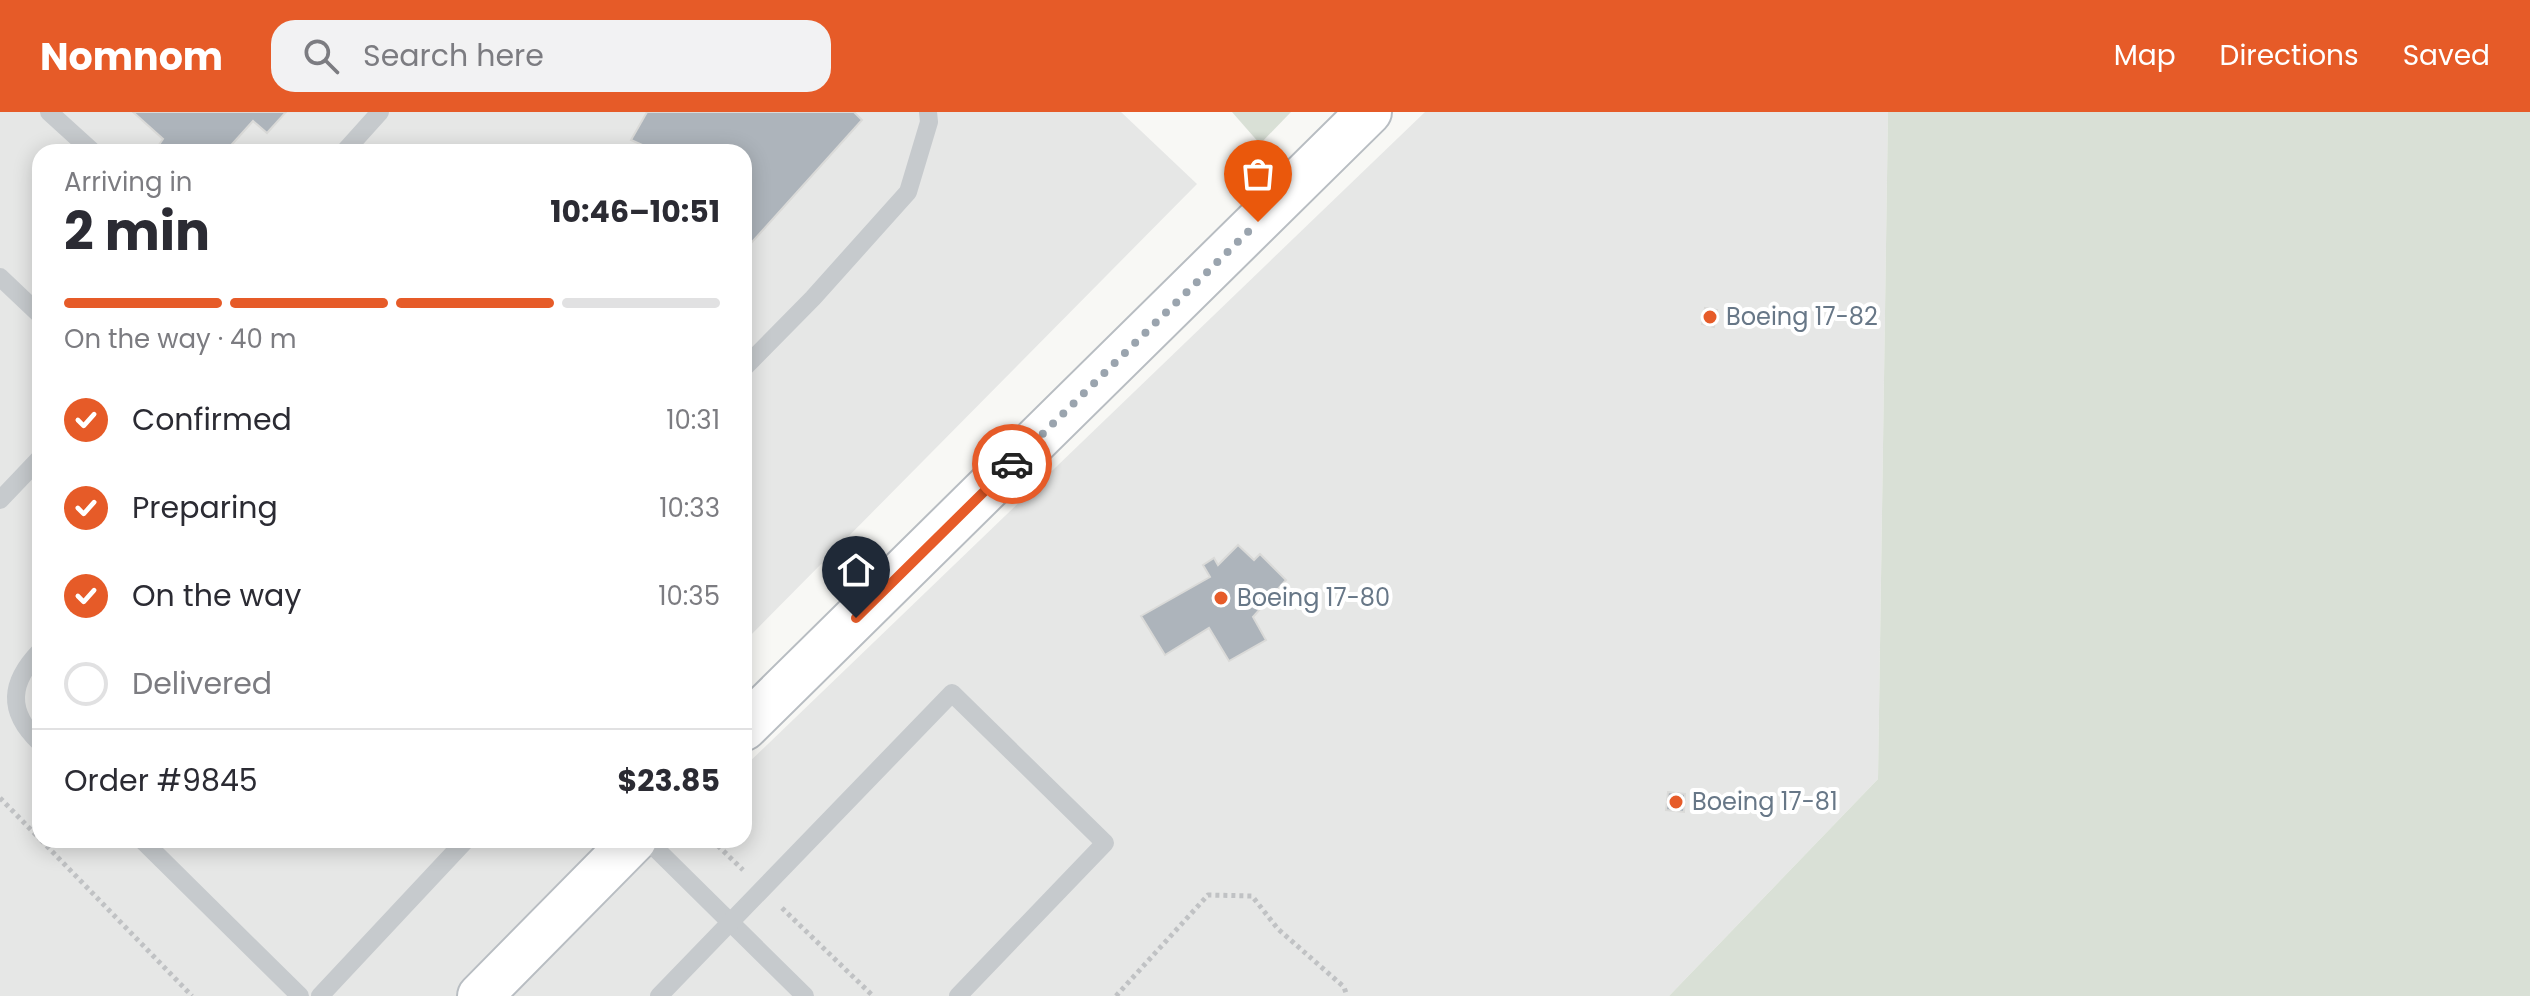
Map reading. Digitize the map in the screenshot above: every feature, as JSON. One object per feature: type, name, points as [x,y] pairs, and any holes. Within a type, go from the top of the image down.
[{"type":"street","points":[[752,720],[1369,112]]},
{"type":"street","points":[[480,996],[626,848]]},
{"type":"lane","points":[[49,112],[84,144]]},
{"type":"lane","points":[[351,144],[380,112]]},
{"type":"lane","points":[[752,360],[813,298],[908,192],[929,122],[928,112]]},
{"type":"lane","points":[[0,277],[32,307]]},
{"type":"lane","points":[[0,500],[32,466]]},
{"type":"lane","points":[[32,659],[23,669],[17,686],[16,705],[22,722],[32,734]]},
{"type":"lane","points":[[659,996],[952,693],[1105,843],[958,996]]},
{"type":"lane","points":[[151,848],[300,996]]},
{"type":"lane","points":[[157,854],[163,848]]},
{"type":"lane","points":[[320,996],[459,848]]},
{"type":"lane","points":[[655,848],[805,996]]},
{"type":"path","points":[[0,798],[32,832]]},
{"type":"path","points":[[48,848],[192,996]]},
{"type":"path","points":[[720,848],[873,996]]},
{"type":"path","points":[[1116,996],[1208,895],[1252,896],[1278,929],[1344,987],[1347,996]]},
{"type":"shaded area","points":[[0,112],[1121,112],[1197,184],[752,634],[752,144],[32,144],[32,848],[752,848],[752,759],[1425,112],[1888,112],[1878,779],[1669,996],[0,996]]},
{"type":"shaded area","points":[[1232,112],[1291,112],[1260,144]]},
{"type":"shaded area","points":[[1888,112],[2530,112],[2530,996],[1669,996],[1878,779]]},
{"type":"building","points":[[133,112],[286,112],[267,133],[253,121],[232,144],[160,144],[163,139]]},
{"type":"building","points":[[647,112],[854,112],[862,120],[752,242],[752,144],[640,144],[631,140]]},
{"type":"building","name":"Boeing 17-82","points":[[1705,308],[1717,310],[1714,327],[1702,324]]},
{"type":"building","name":"Boeing 17-80","points":[[1238,545],[1254,560],[1260,554],[1286,580],[1253,617],[1266,640],[1229,661],[1209,628],[1165,655],[1141,616],[1210,577],[1203,565],[1214,558],[1218,565]]},
{"type":"building","name":"Boeing 17-81","points":[[1668,792],[1685,794],[1684,812],[1666,810]]},
{"type":"way so far","points":[[1012,464],[1258,222]]},
{"type":"place","name":"Boeing 17-82","points":[[1710,317]]},
{"type":"place","name":"Boeing 17-80","points":[[1221,598]]},
{"type":"place","name":"Boeing 17-81","points":[[1676,802]]},
{"type":"route","points":[[856,618],[1012,464]]}]
